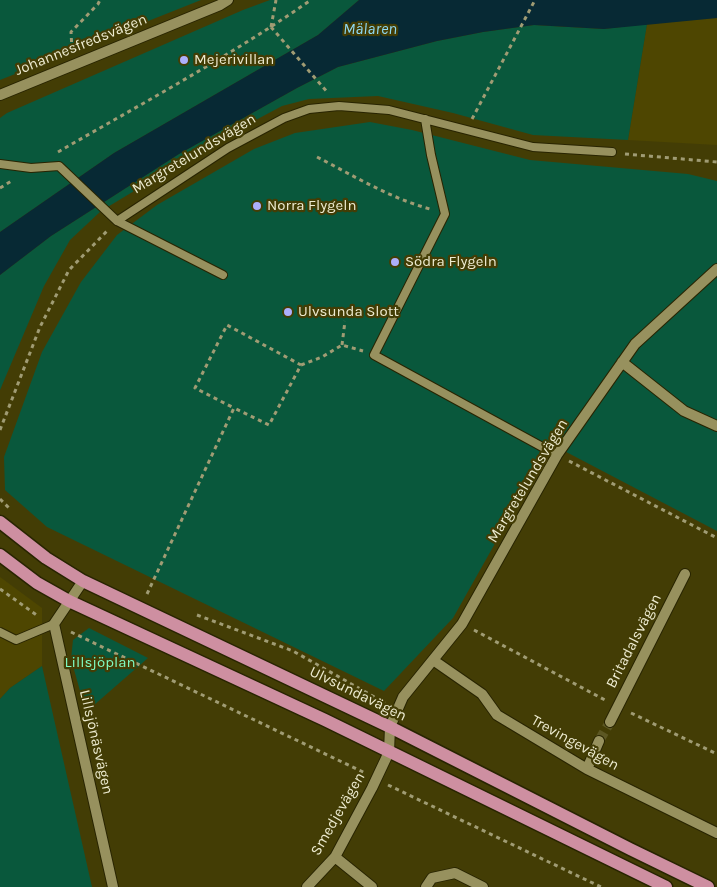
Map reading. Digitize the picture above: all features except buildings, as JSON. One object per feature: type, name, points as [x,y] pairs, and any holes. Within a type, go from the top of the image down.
[{"type":"main road","name":"Ulvsundavägen","points":[[0,522],[46,558],[83,581],[390,727],[708,887]]},
{"type":"main road","points":[[0,555],[37,583],[69,601],[325,720],[666,887]]},
{"type":"street","name":"Johannesfredsvägen","points":[[0,95],[228,0]]},
{"type":"street","name":"Margretelundsvägen","points":[[390,727],[403,697],[462,624],[557,455],[622,362],[635,344],[717,269]]},
{"type":"street","points":[[622,362],[684,411],[716,424]]},
{"type":"street","name":"Britadalsvägen","points":[[610,722],[685,574]]},
{"type":"street","points":[[54,624],[83,581]]},
{"type":"street","name":"Lillsjönäsvägen","points":[[54,624],[113,887]]},
{"type":"street","name":"Trevingevägen","points":[[433,660],[482,694],[497,715],[587,769],[717,833]]},
{"type":"street","points":[[389,752],[390,727]]},
{"type":"street","points":[[587,769],[600,742]]},
{"type":"street","name":"Smedjevägen","points":[[308,887],[334,857],[377,779],[389,752]]},
{"type":"street","points":[[334,857],[372,887]]},
{"type":"street","points":[[426,887],[432,878],[455,872],[483,887]]},
{"type":"lane","name":"Margretelundsvägen","points":[[117,221],[228,148],[284,118],[309,110],[339,106],[389,110],[533,147],[612,152]]},
{"type":"lane","points":[[426,119],[431,156],[445,214],[374,355],[557,455]]},
{"type":"lane","points":[[0,164],[31,168],[60,166],[117,221],[222,275]]},
{"type":"lane","points":[[0,632],[16,640],[54,624]]},
{"type":"path","points":[[74,63],[70,32],[100,0]]},
{"type":"path","points":[[271,27],[276,0]]},
{"type":"path","points":[[56,153],[271,27],[311,0]]},
{"type":"path","points":[[466,130],[535,0]]},
{"type":"path","points":[[271,27],[324,88]]},
{"type":"path","points":[[612,152],[717,162]]},
{"type":"path","points":[[317,157],[353,177],[416,206],[445,214]]},
{"type":"path","points":[[0,430],[40,327],[68,270],[117,221]]},
{"type":"path","points":[[342,345],[345,321]]},
{"type":"path","points":[[302,365],[227,325],[195,388],[269,426],[302,365],[322,357],[342,345],[374,355]]},
{"type":"path","points":[[146,597],[234,408]]},
{"type":"path","points":[[557,455],[717,538]]},
{"type":"path","points":[[0,589],[38,616],[54,624],[601,887]]},
{"type":"path","points":[[462,624],[618,706],[717,754]]},
{"type":"shaded area","points":[[717,18],[717,145],[628,140],[647,24]]},
{"type":"shaded area","points":[[0,577],[42,608],[42,666],[10,688],[0,699]]},
{"type":"green space","points":[[0,0],[201,0],[0,80]]},
{"type":"green space","points":[[270,0],[359,0],[318,35],[114,153],[0,232],[0,118],[7,113]]},
{"type":"green space","points":[[647,24],[628,140],[533,135],[453,113],[378,96],[309,99],[282,106],[222,138],[101,211],[70,240],[44,286],[0,390],[0,275],[51,236],[179,154],[338,67],[437,41],[483,32],[534,25],[604,29]]},
{"type":"green space","points":[[370,122],[412,130],[530,160],[688,174],[717,181],[717,531],[551,444],[453,618],[384,691],[47,527],[5,490],[4,457],[42,352],[81,282],[117,235],[157,205],[254,149],[295,133]]},
{"type":"green space","name":"Lillsjöplan","points":[[89,628],[148,658],[86,712],[71,659],[73,640]]},
{"type":"green space","points":[[42,666],[92,887],[0,887],[0,699],[10,688]]},
{"type":"water","name":"Mälaren","points":[[359,0],[717,0],[717,18],[604,29],[534,25],[437,41],[338,67],[179,154],[51,236],[0,275],[0,232],[114,153],[318,35]]},
{"type":"tunnel","points":[[599,741],[610,722]]},
{"type":"place","name":"Mejerivillan","points":[[184,60]]},
{"type":"place","name":"Norra Flygeln","points":[[257,206]]},
{"type":"place","name":"Södra Flygeln","points":[[395,262]]},
{"type":"place","name":"Ulvsunda Slott","points":[[288,312]]}]
